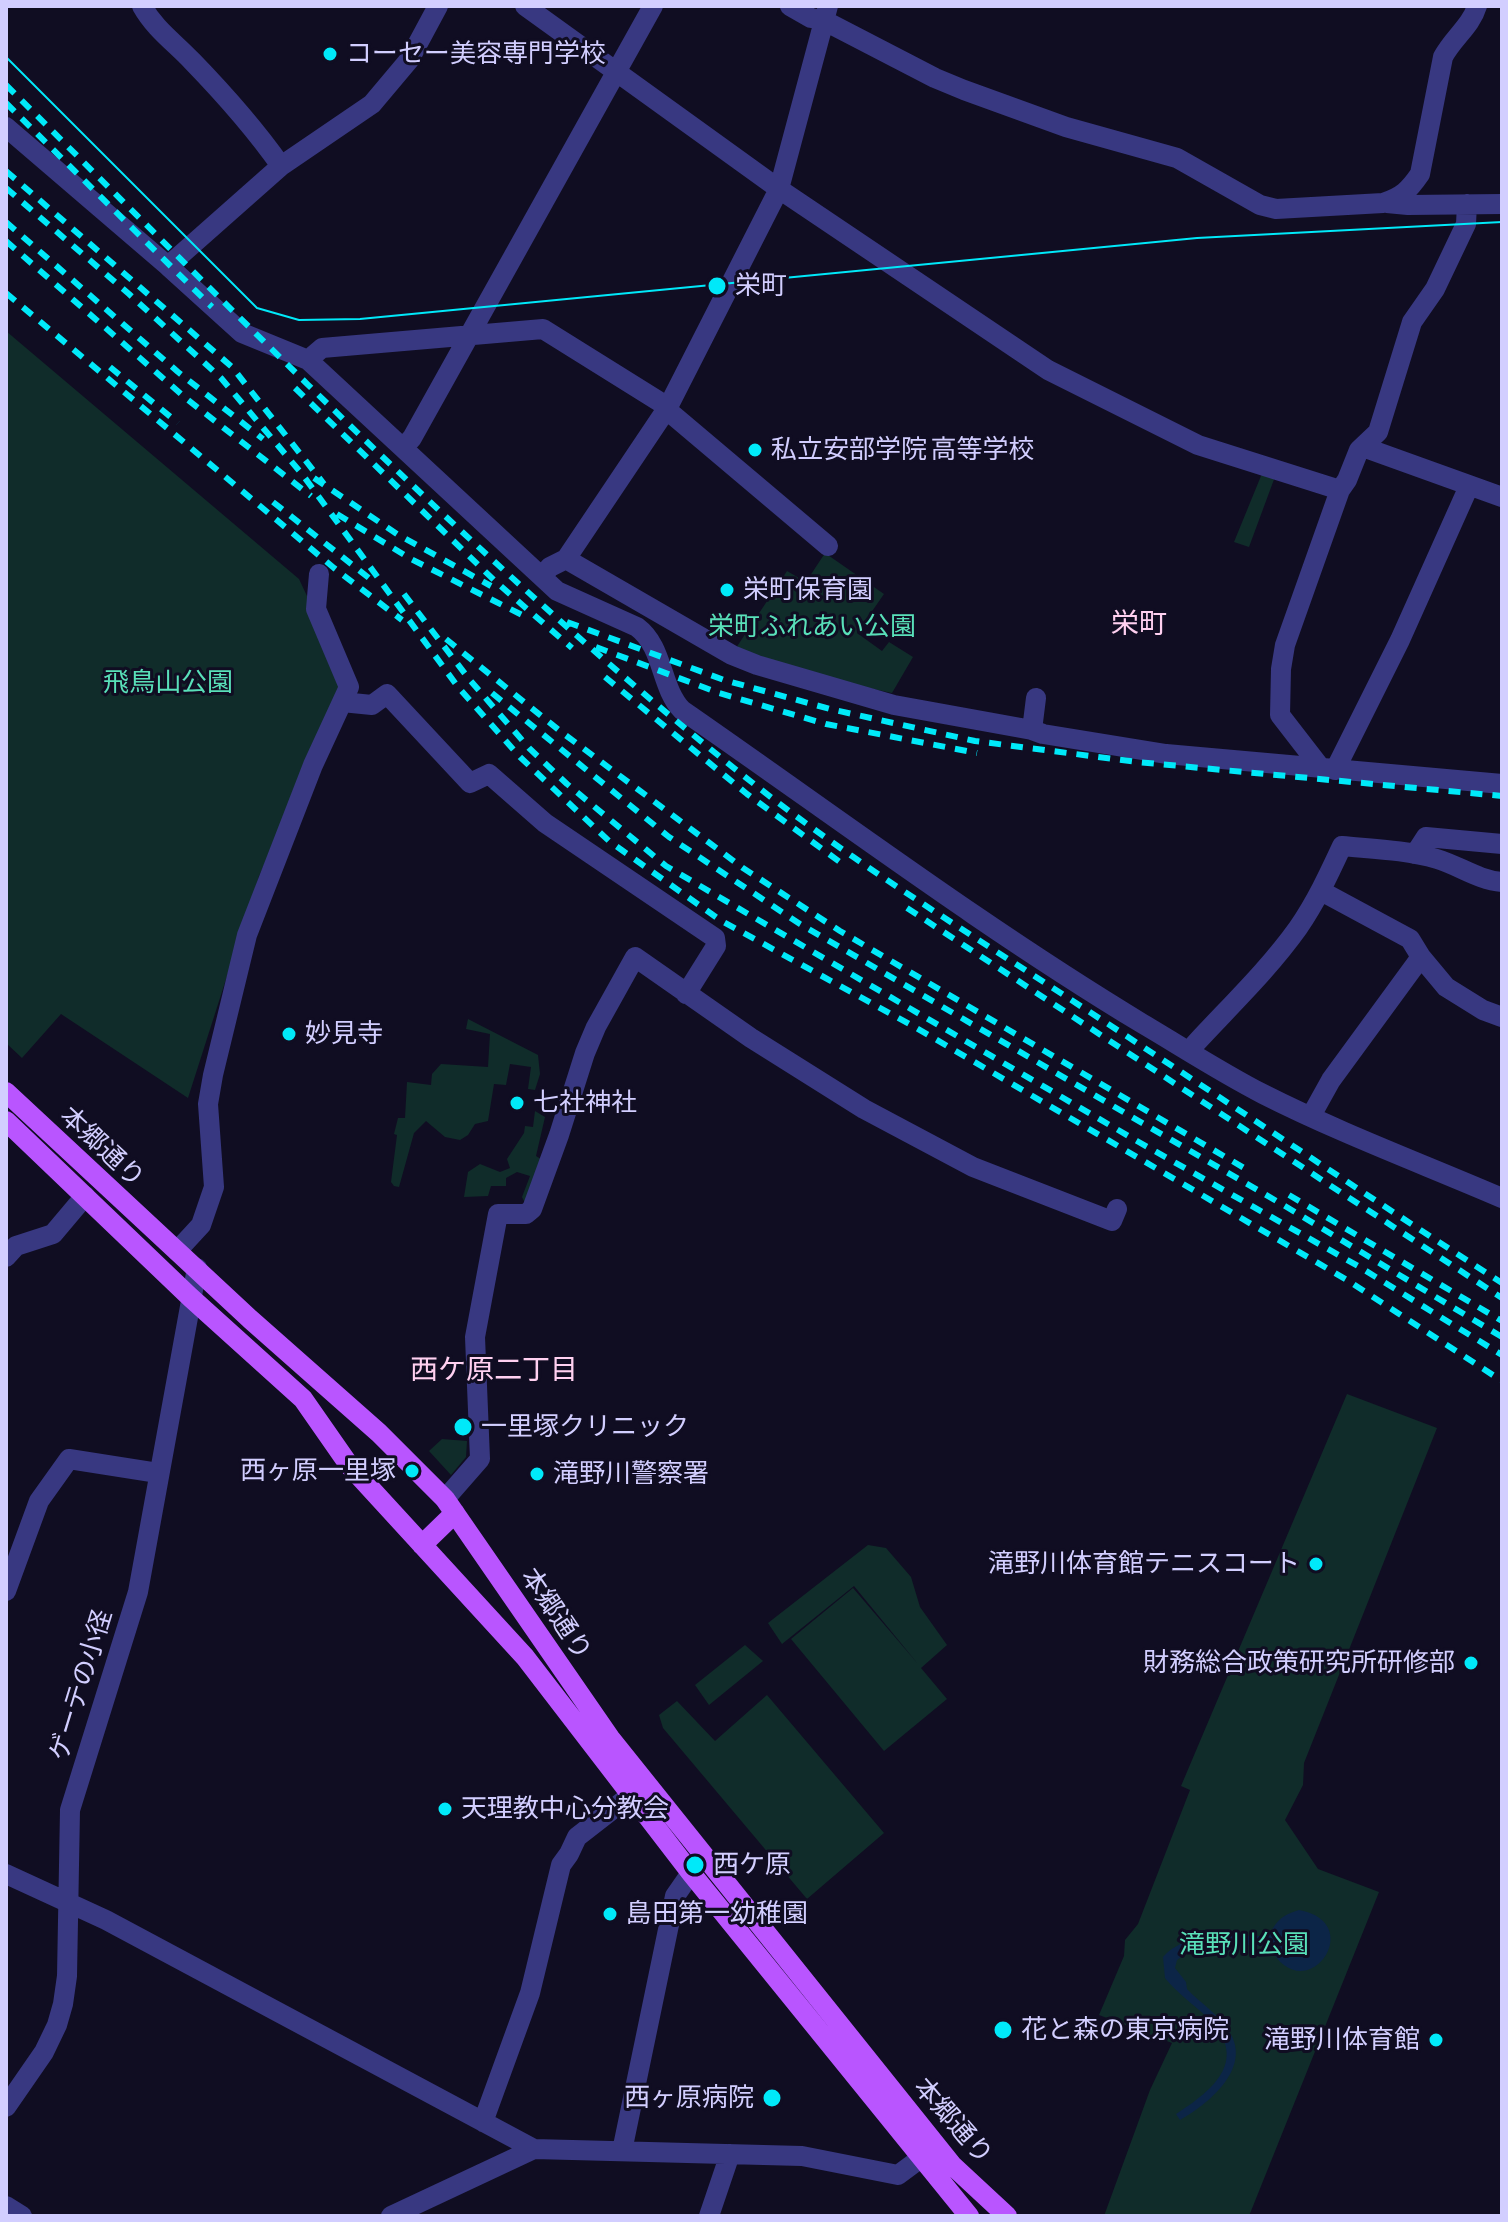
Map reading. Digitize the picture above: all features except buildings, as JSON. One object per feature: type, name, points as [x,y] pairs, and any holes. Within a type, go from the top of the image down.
[{"type":"main road","name":"本郷通り","points":[[6,1092],[379,1433],[450,1506],[610,1738],[952,2165],[1007,2216]]},
{"type":"main road","name":"本郷通り","points":[[6,1121],[190,1297],[303,1399],[349,1465],[525,1657],[691,1873],[969,2216]]},
{"type":"main road","points":[[422,1545],[450,1506]]},
{"type":"main road","points":[[492,1621],[518,1604]]},
{"type":"street","points":[[142,6],[161,33],[216,86],[281,166]]},
{"type":"street","points":[[168,266],[281,166],[372,104],[409,60],[438,6]]},
{"type":"street","points":[[525,6],[779,189],[1048,370],[1198,445],[1340,490]]},
{"type":"street","points":[[403,448],[412,438],[653,6]]},
{"type":"street","points":[[790,6],[811,18],[826,13],[935,78],[1066,127],[1177,158],[1268,208],[1383,203],[1502,204]]},
{"type":"street","points":[[1383,203],[1403,196],[1420,174],[1443,57],[1468,24],[1477,6]]},
{"type":"street","points":[[542,576],[550,567],[566,559],[667,408],[779,189],[826,13]]},
{"type":"street","points":[[6,127],[242,333],[308,360],[557,591],[647,634],[674,701],[682,710],[995,929],[1190,1052],[1262,1093],[1311,1116],[1502,1198]]},
{"type":"street","points":[[1328,769],[1280,715],[1281,669],[1294,616],[1340,490],[1363,447],[1378,432],[1412,322],[1435,289],[1466,224],[1467,204]]},
{"type":"street","points":[[308,360],[322,348],[543,329],[667,408],[828,546]]},
{"type":"street","points":[[1363,447],[1502,497]]},
{"type":"street","points":[[1328,769],[1400,640],[1469,486]]},
{"type":"street","points":[[566,559],[732,655],[894,705],[1166,754],[1502,784]]},
{"type":"street","points":[[177,1251],[201,1225],[214,1187],[208,1104],[247,935],[313,765],[349,687],[316,609],[319,574]]},
{"type":"street","points":[[342,702],[372,705],[387,694],[470,783],[489,774],[545,823],[715,938],[716,946],[686,994]]},
{"type":"street","points":[[1032,730],[1036,698]]},
{"type":"street","points":[[1415,854],[1426,837],[1502,844]]},
{"type":"street","points":[[1190,1052],[1260,976],[1297,929],[1321,891],[1342,846],[1415,854],[1440,860],[1484,880],[1502,882]]},
{"type":"street","points":[[1321,891],[1410,939],[1446,987],[1483,1010],[1502,1017]]},
{"type":"street","points":[[450,1506],[480,1459],[475,1337],[498,1214],[526,1214],[532,1209],[585,1053],[635,957],[686,994],[864,1109],[973,1167],[1112,1221],[1117,1209]]},
{"type":"street","points":[[1311,1116],[1331,1080],[1421,957]]},
{"type":"street","points":[[6,1257],[16,1246],[53,1234],[85,1196]]},
{"type":"street","name":"ゲーテの小径","points":[[6,2107],[37,2063],[57,2025],[67,1976],[70,1810],[138,1592],[197,1268]]},
{"type":"street","points":[[6,1591],[39,1501],[69,1459],[158,1473]]},
{"type":"street","points":[[483,2122],[530,1993],[561,1865],[577,1837],[631,1795]]},
{"type":"street","points":[[622,2151],[675,1896],[691,1873]]},
{"type":"street","points":[[6,1874],[119,1927],[534,2149],[802,2156],[898,2175],[921,2158]]},
{"type":"street","points":[[395,2215],[534,2149]]},
{"type":"street","points":[[709,2216],[730,2154]]},
{"type":"street","points":[[6,2206],[22,2216]]},
{"type":"green space","name":"飛鳥山公園","points":[[6,331],[299,579],[348,683],[259,876],[188,1098],[61,1014],[22,1058],[6,1043]]},
{"type":"green space","points":[[1263,471],[1276,474],[1249,547],[1234,542]]},
{"type":"green space","name":"栄町ふれあい公園","points":[[825,553],[884,594],[857,633],[882,651],[889,642],[913,657],[892,693],[835,681],[736,648],[787,571],[806,582]]},
{"type":"green space","points":[[468,1019],[538,1055],[540,1074],[535,1090],[528,1089],[531,1067],[510,1064],[506,1085],[494,1084],[488,1121],[475,1124],[468,1135],[460,1140],[445,1137],[426,1121],[414,1133],[399,1187],[394,1186],[391,1182],[397,1135],[394,1134],[398,1118],[405,1118],[407,1082],[431,1085],[432,1074],[441,1064],[488,1067],[490,1034],[466,1029]]},
{"type":"green space","points":[[535,1111],[545,1117],[536,1156],[544,1161],[527,1207],[522,1197],[530,1176],[517,1172],[506,1178],[506,1186],[491,1186],[488,1196],[464,1197],[468,1172],[480,1164],[500,1172],[510,1168],[507,1159],[524,1133],[525,1126],[533,1127]]},
{"type":"green space","name":"滝野川公園","points":[[1347,1394],[1437,1428],[1304,1763],[1303,1785],[1285,1820],[1318,1869],[1379,1892],[1249,2216],[1104,2216],[1150,2090],[1172,2043],[1099,2015],[1124,1956],[1125,1940],[1138,1924],[1190,1790],[1181,1786]]},
{"type":"green space","points":[[442,1439],[467,1441],[466,1457],[451,1475],[429,1451]]},
{"type":"green space","points":[[868,1545],[886,1548],[911,1577],[920,1607],[947,1645],[921,1668],[947,1699],[884,1751],[791,1639],[853,1588],[918,1664],[854,1586],[782,1644],[768,1623]]},
{"type":"green space","points":[[745,1645],[763,1661],[709,1705],[695,1685]]},
{"type":"green space","points":[[767,1695],[884,1833],[807,1899],[663,1728],[659,1715],[677,1701],[715,1741]]},
{"type":"water","points":[[1299,1910],[1320,1918],[1329,1931],[1330,1945],[1324,1958],[1313,1968],[1298,1971],[1283,1965],[1269,1946],[1209,1946],[1187,1953],[1177,1960],[1175,1968],[1186,1982],[1187,1989],[1221,2020],[1235,2046],[1235,2060],[1223,2084],[1202,2105],[1180,2120],[1176,2114],[1203,2094],[1222,2072],[1226,2046],[1220,2032],[1207,2017],[1165,1978],[1163,1957],[1173,1948],[1198,1938],[1269,1936],[1280,1919]]},
{"type":"tram line","points":[[6,57],[257,308],[299,320],[360,319],[1197,238],[1502,222]]},
{"type":"railway","points":[[6,85],[278,356],[463,533],[655,703],[754,784],[915,899],[1502,1283]]},
{"type":"railway","points":[[6,103],[212,307]]},
{"type":"railway","points":[[6,171],[232,367],[324,484]]},
{"type":"railway","points":[[6,188],[221,378],[302,474],[458,687],[520,757],[609,841],[720,920],[913,1026],[1347,1280],[1502,1381]]},
{"type":"railway","points":[[6,222],[178,372],[263,439]]},
{"type":"railway","points":[[6,241],[188,400],[311,496]]},
{"type":"railway","points":[[6,293],[334,568],[402,620]]},
{"type":"railway","points":[[110,367],[178,423]]},
{"type":"railway","points":[[295,388],[496,582],[572,648]]},
{"type":"railway","points":[[314,478],[397,534],[491,586]]},
{"type":"railway","points":[[273,502],[374,582]]},
{"type":"railway","points":[[337,514],[411,559],[530,619]]},
{"type":"railway","points":[[404,594],[469,679],[529,748],[567,784],[666,866],[1358,1266],[1502,1355]]},
{"type":"railway","points":[[567,622],[724,680],[830,709],[975,741],[1137,762],[1502,796]]},
{"type":"railway","points":[[446,639],[560,731],[743,868],[840,931],[1251,1172]]},
{"type":"railway","points":[[596,647],[719,693],[826,724],[977,753]]},
{"type":"railway","points":[[605,677],[747,794],[844,865]]},
{"type":"railway","points":[[492,693],[669,837],[800,924],[1285,1206],[1502,1337]]},
{"type":"railway","points":[[907,908],[1502,1298]]},
{"type":"railway","points":[[1289,1195],[1502,1321]]},
{"type":"place","name":"コーセー美容専門学校","points":[[330,54]]},
{"type":"place","name":"栄町","points":[[717,286]]},
{"type":"place","name":"私立安部学院 高等学校","points":[[755,450]]},
{"type":"place","name":"栄町保育園","points":[[727,590]]},
{"type":"place","name":"妙見寺","points":[[289,1034]]},
{"type":"place","name":"七社神社","points":[[517,1103]]},
{"type":"place","name":"一里塚クリニック","points":[[463,1427]]},
{"type":"place","name":"西ヶ原一里塚","points":[[412,1471]]},
{"type":"place","name":"滝野川警察署","points":[[537,1474]]},
{"type":"place","name":"滝野川体育館テニスコート","points":[[1316,1564]]},
{"type":"place","name":"財務総合政策研究所研修部","points":[[1471,1663]]},
{"type":"place","name":"天理教中心分教会","points":[[445,1809]]},
{"type":"place","name":"西ケ原","points":[[695,1865]]},
{"type":"place","name":"島田第一幼稚園","points":[[610,1914]]},
{"type":"place","name":"花と森の東京病院","points":[[1003,2030]]},
{"type":"place","name":"滝野川体育館","points":[[1436,2040]]},
{"type":"place","name":"西ヶ原病院","points":[[772,2098]]},
{"type":"district","name":"栄町","points":[[1139,624]]},
{"type":"district","name":"西ケ原二丁目","points":[[494,1370]]}]
